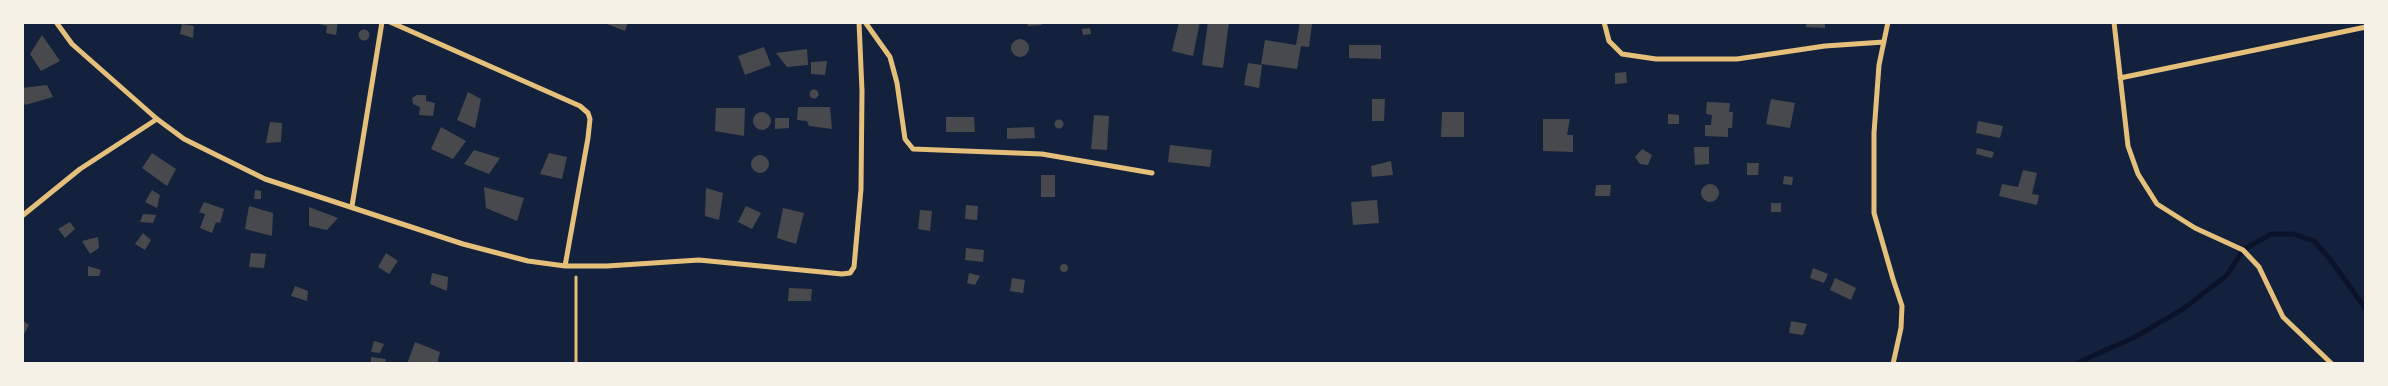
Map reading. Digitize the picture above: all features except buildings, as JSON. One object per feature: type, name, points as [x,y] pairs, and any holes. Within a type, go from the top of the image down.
[{"type":"street","points":[[56,22],[72,44],[157,119],[184,139],[265,179],[463,244],[528,261],[576,267],[699,260],[850,273],[854,267],[861,189],[862,91],[859,22]]},
{"type":"street","points":[[352,206],[382,22]]},
{"type":"street","points":[[390,22],[580,106],[588,113],[590,119],[588,138],[565,266]]},
{"type":"street","points":[[865,22],[890,57],[897,83],[905,139],[913,149],[1042,154],[1152,173]]},
{"type":"street","points":[[1604,22],[1609,41],[1622,54],[1656,59],[1737,58],[1825,46],[1884,42]]},
{"type":"street","points":[[1888,22],[1879,65],[1874,133],[1874,213],[1892,279],[1902,306],[1901,328],[1893,364]]},
{"type":"street","points":[[2114,22],[2128,146],[2138,174],[2157,204],[2195,228],[2243,250],[2259,267],[2283,317],[2332,364]]},
{"type":"street","points":[[2120,78],[2366,27]]},
{"type":"street","points":[[22,216],[80,169],[157,119]]},
{"type":"path","points":[[576,267],[576,364]]},
{"type":"waterway","points":[[2075,364],[2135,337],[2183,309],[2227,275],[2243,250],[2271,234],[2293,234],[2314,241],[2329,258],[2366,309]]}]
